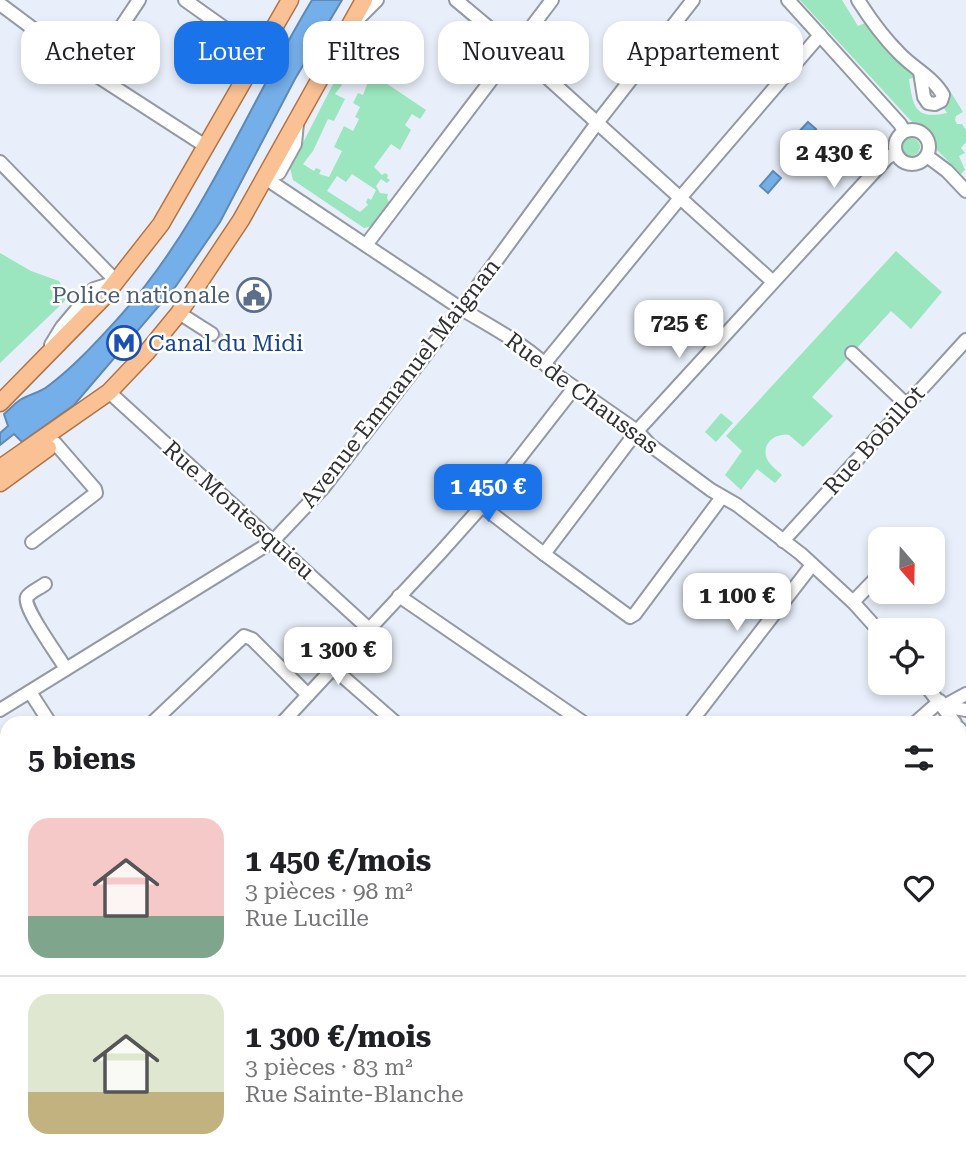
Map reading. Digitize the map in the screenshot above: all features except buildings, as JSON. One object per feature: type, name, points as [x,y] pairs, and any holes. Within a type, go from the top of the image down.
[{"type":"main road","points":[[277,21],[290,0]]},
{"type":"main road","points":[[353,21],[364,0]]},
{"type":"main road","points":[[0,403],[117,282],[161,224],[241,84]]},
{"type":"main road","points":[[0,483],[77,426],[147,352],[179,313],[241,220],[317,84]]},
{"type":"main road","points":[[0,389],[19,378],[46,356]]},
{"type":"main road","points":[[0,468],[109,392]]},
{"type":"street","points":[[125,21],[139,0]]},
{"type":"street","points":[[185,0],[215,21]]},
{"type":"street","points":[[357,21],[377,0]]},
{"type":"street","points":[[456,0],[480,21]]},
{"type":"street","points":[[536,21],[552,0]]},
{"type":"street","name":"Avenue Emmanuel Maignan","points":[[0,710],[273,541],[323,488],[693,0]]},
{"type":"street","points":[[788,0],[904,131]]},
{"type":"street","points":[[858,0],[884,37],[920,72]]},
{"type":"street","points":[[0,4],[23,21]]},
{"type":"street","points":[[545,363],[680,198],[820,35]]},
{"type":"street","points":[[110,84],[207,147]]},
{"type":"street","points":[[366,245],[488,84]]},
{"type":"street","points":[[552,84],[597,124],[653,166],[680,198],[772,281]]},
{"type":"street","points":[[917,130],[925,135],[929,143],[927,156],[923,160],[913,164],[902,162],[895,153],[894,143],[904,131],[917,130]]},
{"type":"street","points":[[544,554],[636,431],[772,281],[887,158],[895,153]]},
{"type":"street","points":[[927,156],[947,171],[966,191]]},
{"type":"street","points":[[0,162],[117,282]]},
{"type":"street","name":"Rue de Chaussas","points":[[265,178],[545,363],[574,388],[636,431],[650,445],[737,505],[783,541],[853,602],[868,619]]},
{"type":"street","points":[[179,313],[212,334]]},
{"type":"street","name":"Rue Bobillot","points":[[783,541],[966,340]]},
{"type":"street","points":[[852,353],[907,405]]},
{"type":"street","points":[[288,716],[482,506],[574,388]]},
{"type":"street","name":"Rue Montesquieu","points":[[109,392],[369,629]]},
{"type":"street","points":[[32,542],[96,493],[55,443]]},
{"type":"street","points":[[482,506],[630,617],[635,614],[722,497]]},
{"type":"street","points":[[695,716],[812,565]]},
{"type":"street","points":[[45,584],[27,596],[26,602],[66,669]]},
{"type":"street","points":[[853,602],[868,586]]},
{"type":"street","points":[[400,596],[574,716]]},
{"type":"street","points":[[159,716],[244,636],[253,639],[308,695]]},
{"type":"street","points":[[333,668],[388,716]]},
{"type":"street","points":[[30,692],[45,716]]},
{"type":"street","points":[[925,716],[942,704],[966,694]]},
{"type":"street","points":[[934,695],[950,716]]},
{"type":"street","points":[[942,704],[966,710]]},
{"type":"green space","points":[[800,0],[842,0],[858,26],[865,23],[877,40],[915,75],[916,77],[909,79],[910,89],[914,104],[922,113],[947,113],[943,107],[944,89],[947,86],[963,112],[956,116],[955,120],[966,130],[966,142],[961,148],[965,153],[959,156],[965,170],[961,174],[937,150],[930,131],[911,121]]},
{"type":"green space","points":[[333,84],[342,85],[335,94],[345,99],[334,121],[328,119],[313,151],[303,164],[314,171],[316,168],[321,170],[319,174],[329,177],[342,151],[334,147],[344,126],[353,131],[359,119],[355,117],[360,107],[353,103],[358,93],[363,95],[367,84],[387,84],[426,110],[420,119],[412,114],[405,125],[411,130],[400,150],[391,144],[374,167],[382,175],[388,175],[390,180],[387,183],[381,179],[376,186],[380,193],[388,194],[390,204],[374,226],[364,228],[293,180],[290,168]],"holes":[[[352,174],[376,190],[371,200],[368,198],[368,205],[360,212],[327,191],[337,176],[346,182]]]},
{"type":"green space","points":[[907,138],[915,138],[920,147],[918,154],[907,156],[902,151],[902,143]]},
{"type":"green space","points":[[896,251],[942,292],[911,329],[891,311],[812,397],[833,416],[803,447],[789,435],[772,439],[767,446],[766,456],[782,475],[775,483],[757,469],[741,490],[725,475],[742,451],[726,436]]},
{"type":"green space","points":[[0,253],[31,271],[59,281],[68,298],[0,363]]},
{"type":"green space","points":[[721,413],[733,423],[716,442],[705,432]]},
{"type":"water","points":[[312,0],[342,0],[330,21],[303,21],[303,66],[220,222],[176,286],[74,405],[22,442],[14,434],[0,445],[0,433],[8,426],[4,414],[20,400],[45,388],[68,370],[121,315],[177,242],[266,84],[289,84],[289,40]]},
{"type":"water","points":[[808,122],[816,129],[802,144],[794,137]]},
{"type":"water","points":[[773,171],[781,178],[768,193],[760,186]]},
{"type":"tunnel","points":[[212,334],[231,347]]},
{"type":"place","name":"Police nationale","points":[[254,295]]},
{"type":"place","name":"Canal du Midi","points":[[124,343]]}]
